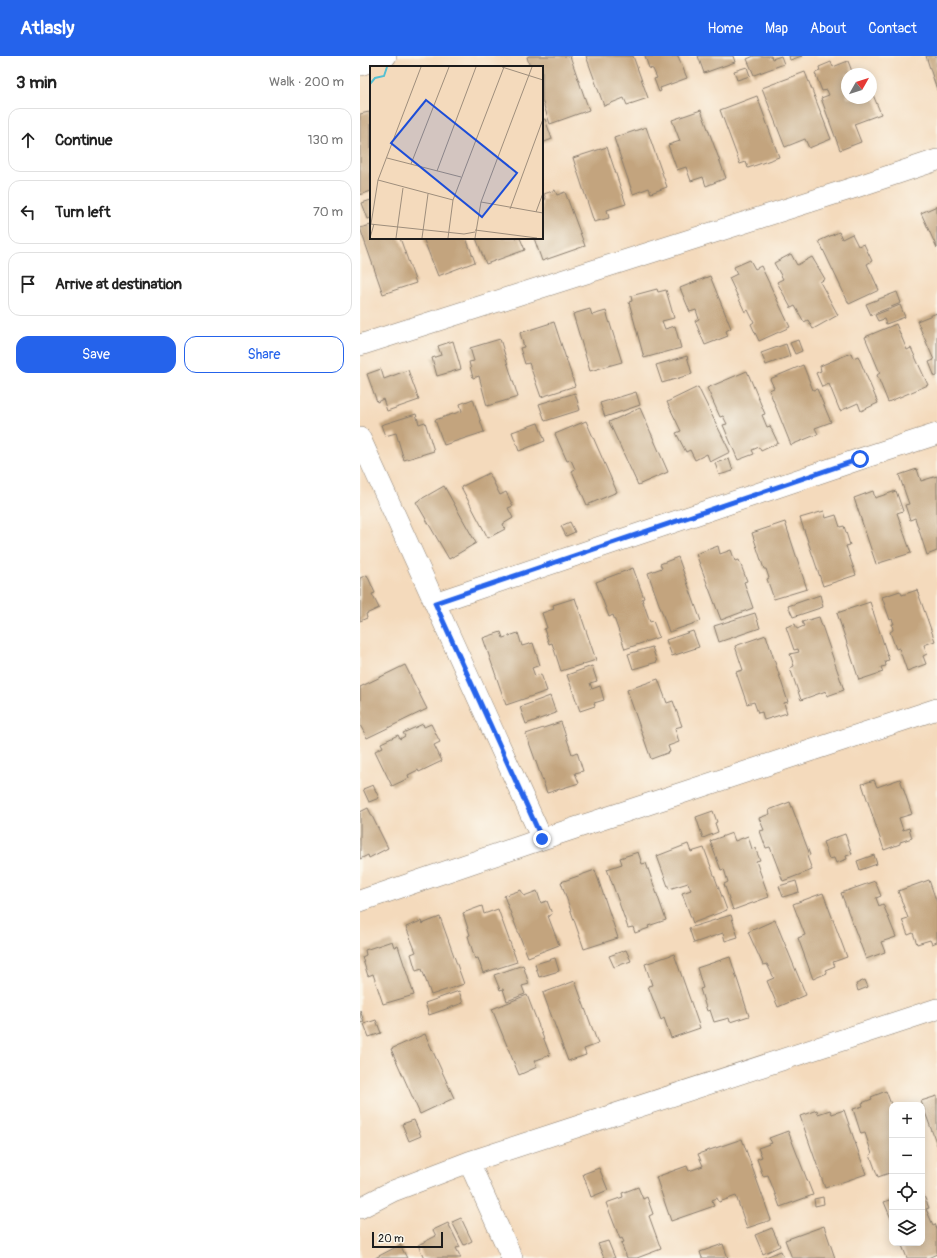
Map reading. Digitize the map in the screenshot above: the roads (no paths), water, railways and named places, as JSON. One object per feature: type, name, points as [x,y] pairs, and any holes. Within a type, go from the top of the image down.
[{"type":"street","points":[[360,65],[386,56]]},
{"type":"street","points":[[360,345],[937,160]]},
{"type":"street","points":[[435,603],[852,461],[937,434]]},
{"type":"street","points":[[360,438],[542,839]]},
{"type":"street","points":[[360,901],[542,839],[937,709]]},
{"type":"street","points":[[360,1208],[393,1191],[469,1162],[937,1009]]},
{"type":"street","points":[[469,1162],[512,1258]]}]
